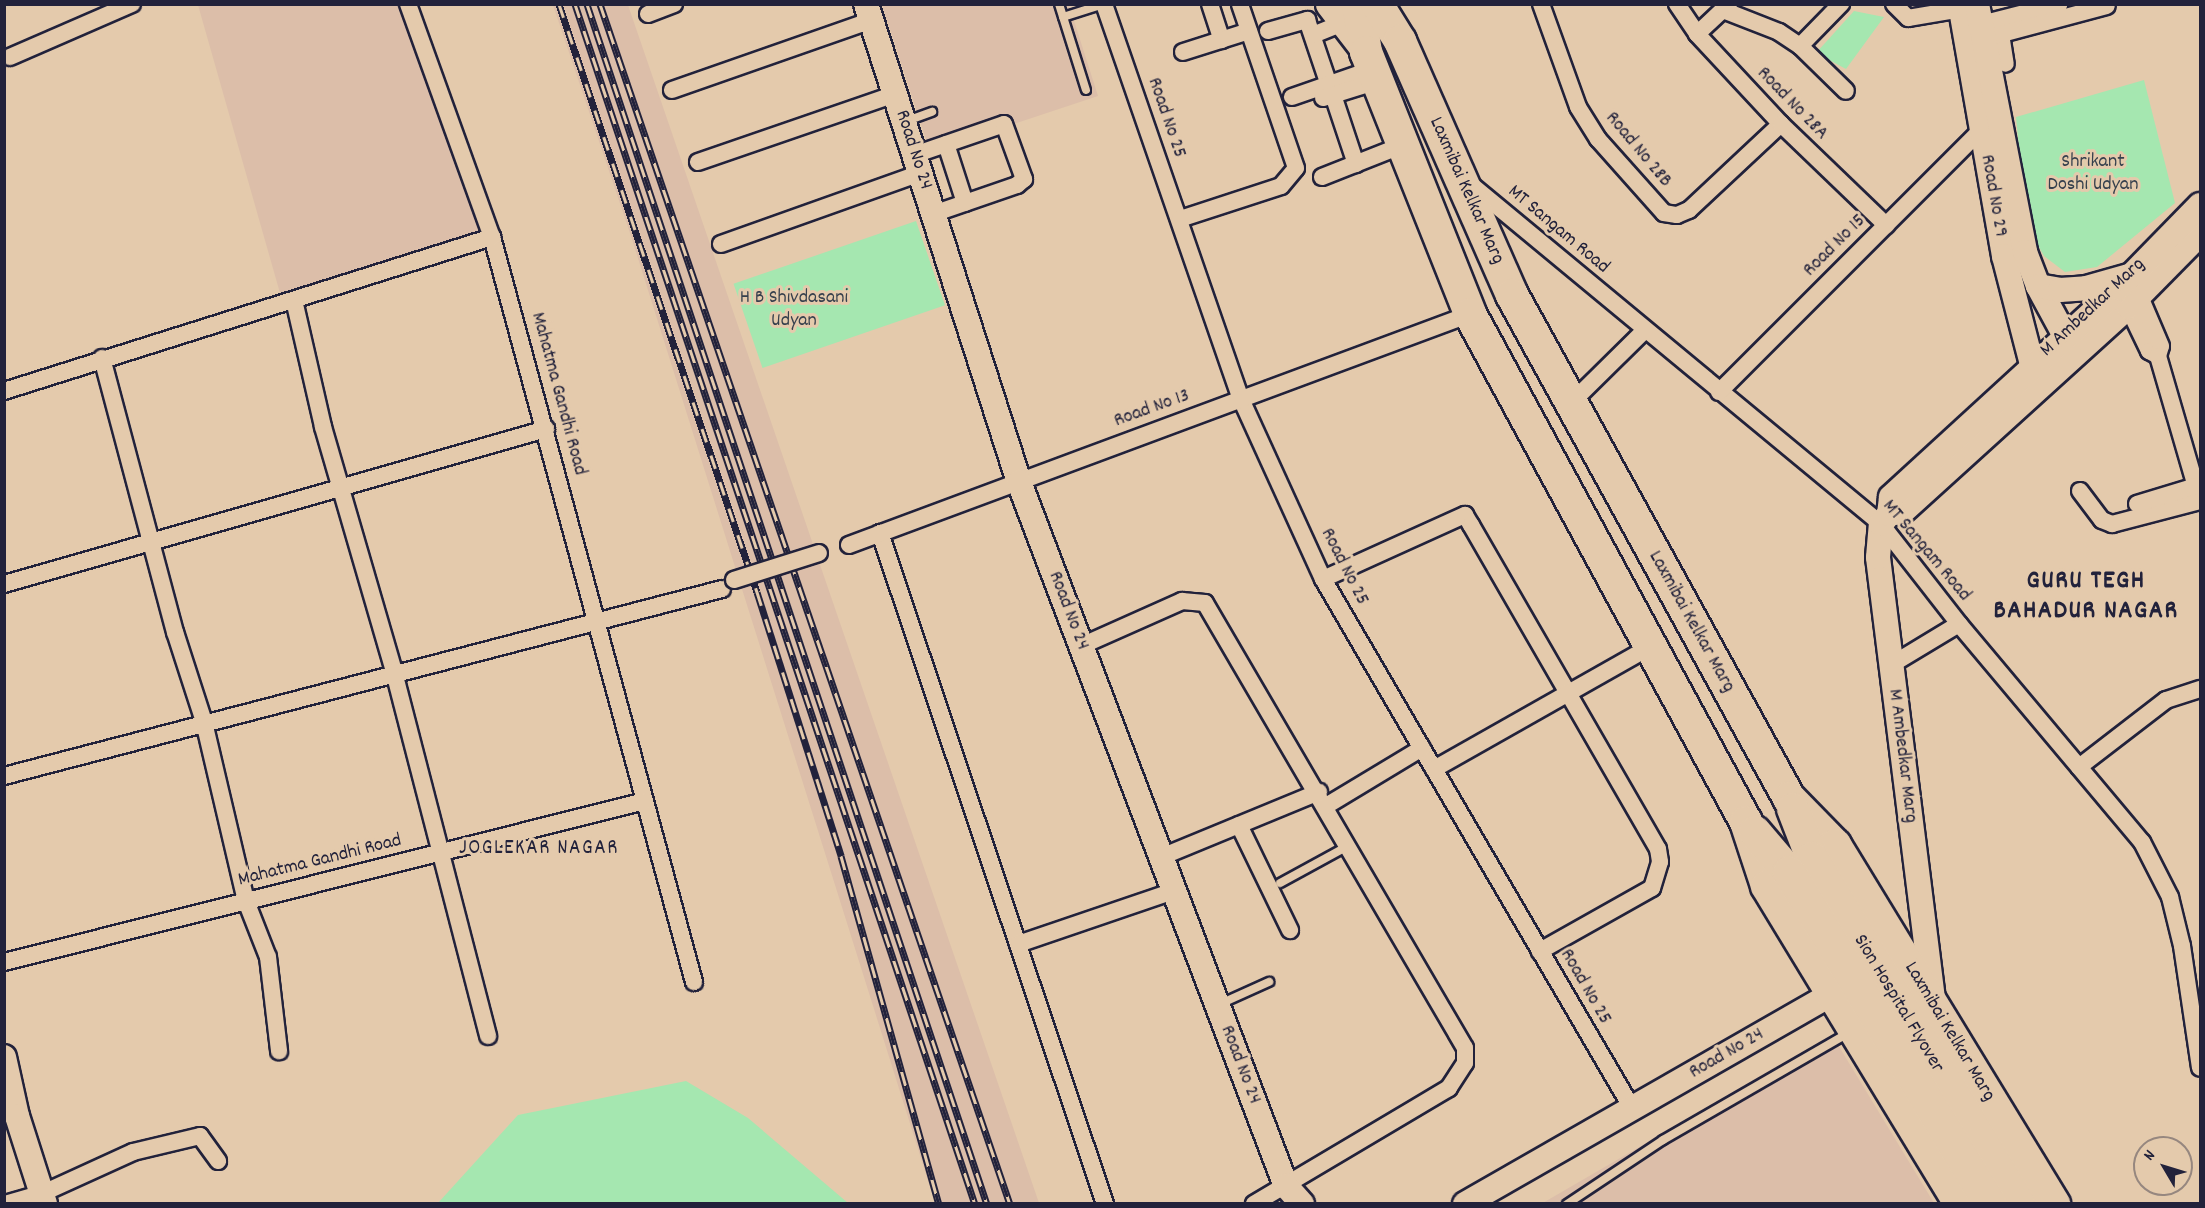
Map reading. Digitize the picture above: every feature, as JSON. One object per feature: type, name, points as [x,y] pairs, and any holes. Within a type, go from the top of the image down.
[{"type":"highway","name":"Laxmibai Kelkar Marg","points":[[1372,34],[1403,145],[1470,314],[1746,822],[1767,886],[1960,1203]]},
{"type":"highway","name":"Laxmibai Kelkar Marg","points":[[1372,34],[1459,174],[1512,295],[1789,798],[1835,845],[2054,1203]]},
{"type":"highway","name":"Sion Hospital Flyover","points":[[1789,798],[1801,865],[1989,1203]]},
{"type":"highway","name":"Sion Hospital Flyover","points":[[1746,822],[1801,865],[2019,1203]]},
{"type":"main road","name":"Road No 24","points":[[869,12],[1018,482],[1286,1186],[1302,1203]]},
{"type":"main road","points":[[1977,19],[1990,127],[2025,252],[2038,286],[2070,345]]},
{"type":"main road","name":"Road No 29","points":[[1977,19],[2004,256],[2038,373]]},
{"type":"main road","name":"M Ambedkar Marg","points":[[2129,291],[2200,205]]},
{"type":"main road","name":"M Ambedkar Marg","points":[[1933,1002],[1878,557],[1891,496],[2038,373],[2129,291],[2200,234]]},
{"type":"main road","points":[[2038,286],[2060,290],[2086,288],[2129,291]]},
{"type":"main road","name":"Road No 24","points":[[1465,1203],[1832,994]]},
{"type":"main road","points":[[4,1057],[9,1118],[29,1201]]},
{"type":"street","points":[[10,57],[132,4]]},
{"type":"street","name":"Mahatma Gandhi Road","points":[[408,4],[492,237],[546,429],[694,982]]},
{"type":"street","points":[[648,14],[674,4]]},
{"type":"street","name":"Road No 25","points":[[1104,4],[1241,399],[1323,579],[1632,1108]]},
{"type":"street","points":[[1210,4],[1222,40]]},
{"type":"street","points":[[1180,219],[1281,186],[1296,168],[1240,4]]},
{"type":"street","name":"Road No 28B","points":[[1541,4],[1578,107],[1598,139],[1664,213],[1677,215],[1689,210],[1781,124]]},
{"type":"street","name":"Road No 28A","points":[[1677,4],[1697,34],[1781,124],[1886,225]]},
{"type":"street","points":[[1800,46],[1841,4]]},
{"type":"street","points":[[1894,4],[1908,18],[1977,19],[2107,6]]},
{"type":"street","points":[[1977,19],[2060,4]]},
{"type":"street","points":[[1697,34],[1726,7],[1779,32],[1800,46],[1846,91]]},
{"type":"street","points":[[672,90],[869,12]]},
{"type":"street","points":[[1268,31],[1304,19],[1310,23],[1356,164]]},
{"type":"street","points":[[1977,19],[2006,64]]},
{"type":"street","points":[[1183,52],[1249,31]]},
{"type":"street","points":[[1313,35],[1372,34]]},
{"type":"street","points":[[1297,101],[1331,90],[1372,34]]},
{"type":"street","points":[[698,162],[895,94]]},
{"type":"street","points":[[721,244],[917,164],[946,144],[1006,125],[1023,181],[933,214]]},
{"type":"street","name":"Road No 15","points":[[1719,392],[1886,225],[1990,127]]},
{"type":"street","points":[[946,144],[965,203]]},
{"type":"street","points":[[1322,177],[1403,145]]},
{"type":"street","name":"MT Sangam Road","points":[[1459,174],[1719,392],[1885,519],[1959,624],[2142,842],[2170,897],[2182,946],[2200,1068]]},
{"type":"street","points":[[4,391],[102,358],[492,237]]},
{"type":"street","points":[[2129,291],[2161,346],[2158,356],[2199,496]]},
{"type":"street","points":[[294,300],[339,488],[394,672],[488,1036]]},
{"type":"street","name":"Road No 13","points":[[849,545],[1470,314]]},
{"type":"street","points":[[1571,403],[1645,330]]},
{"type":"street","points":[[102,358],[151,542],[204,722],[246,901],[268,957],[279,1051]]},
{"type":"street","points":[[4,584],[546,429]]},
{"type":"street","points":[[2080,491],[2102,520],[2112,524],[2199,496]]},
{"type":"street","points":[[2137,504],[2199,496]]},
{"type":"street","points":[[2142,525],[2200,508]]},
{"type":"street","points":[[1323,579],[1465,515],[1658,849],[1660,862],[1652,888],[1540,951]]},
{"type":"street","points":[[880,533],[1105,1203]]},
{"type":"street","points":[[4,776],[394,672],[597,621],[728,584],[819,553]]},
{"type":"street","points":[[1081,646],[1182,601],[1205,603],[1459,1034],[1465,1063],[1449,1088],[1254,1203]]},
{"type":"street","points":[[1891,665],[1959,624]]},
{"type":"street","points":[[1434,768],[1651,646]]},
{"type":"street","points":[[2079,766],[2166,700],[2200,689]]},
{"type":"street","points":[[1161,857],[1239,825],[1322,799],[1422,748]]},
{"type":"street","name":"Mahatma Gandhi Road","points":[[4,962],[645,801]]},
{"type":"street","points":[[1239,825],[1290,930]]},
{"type":"street","points":[[1018,944],[1174,891]]},
{"type":"street","points":[[29,1201],[133,1152],[200,1136],[218,1161]]},
{"type":"lane","points":[[1059,4],[1086,90]]},
{"type":"lane","points":[[1063,17],[1104,4]]},
{"type":"lane","points":[[904,122],[932,112]]},
{"type":"lane","points":[[1280,883],[1349,845]]},
{"type":"lane","points":[[1217,1005],[1269,982]]},
{"type":"lane","points":[[1567,1203],[1671,1134],[1854,1030]]},
{"type":"shaded area","points":[[198,5],[405,5],[480,233],[280,293]]},
{"type":"shaded area","points":[[553,5],[628,5],[1039,1203],[935,1203],[631,236]]},
{"type":"shaded area","points":[[882,5],[1069,5],[1098,96],[930,152]]},
{"type":"shaded area","points":[[1832,1035],[1934,1203],[1541,1204]]},
{"type":"green space","points":[[1854,11],[1884,17],[1846,69],[1816,53]]},
{"type":"green space","name":"Shrikant Doshi Udyan","points":[[2144,80],[2175,203],[2097,267],[2065,272],[2044,256],[2026,224],[2016,117]]},
{"type":"green space","name":"H B Shivdasani Udyan","points":[[916,221],[945,305],[762,368],[734,284]]},
{"type":"green space","points":[[686,1081],[748,1118],[848,1203],[438,1203],[518,1115]]},
{"type":"railway","points":[[559,4],[757,592],[841,856],[939,1204]]},
{"type":"railway","points":[[575,4],[975,1204]]},
{"type":"railway","points":[[587,4],[987,1204]]},
{"type":"railway","points":[[600,4],[1010,1204]]},
{"type":"district","name":"GURU TEGH BAHADUR NAGAR","points":[[2086,597]]},
{"type":"district","name":"JOGLEKAR NAGAR","points":[[539,849]]}]
